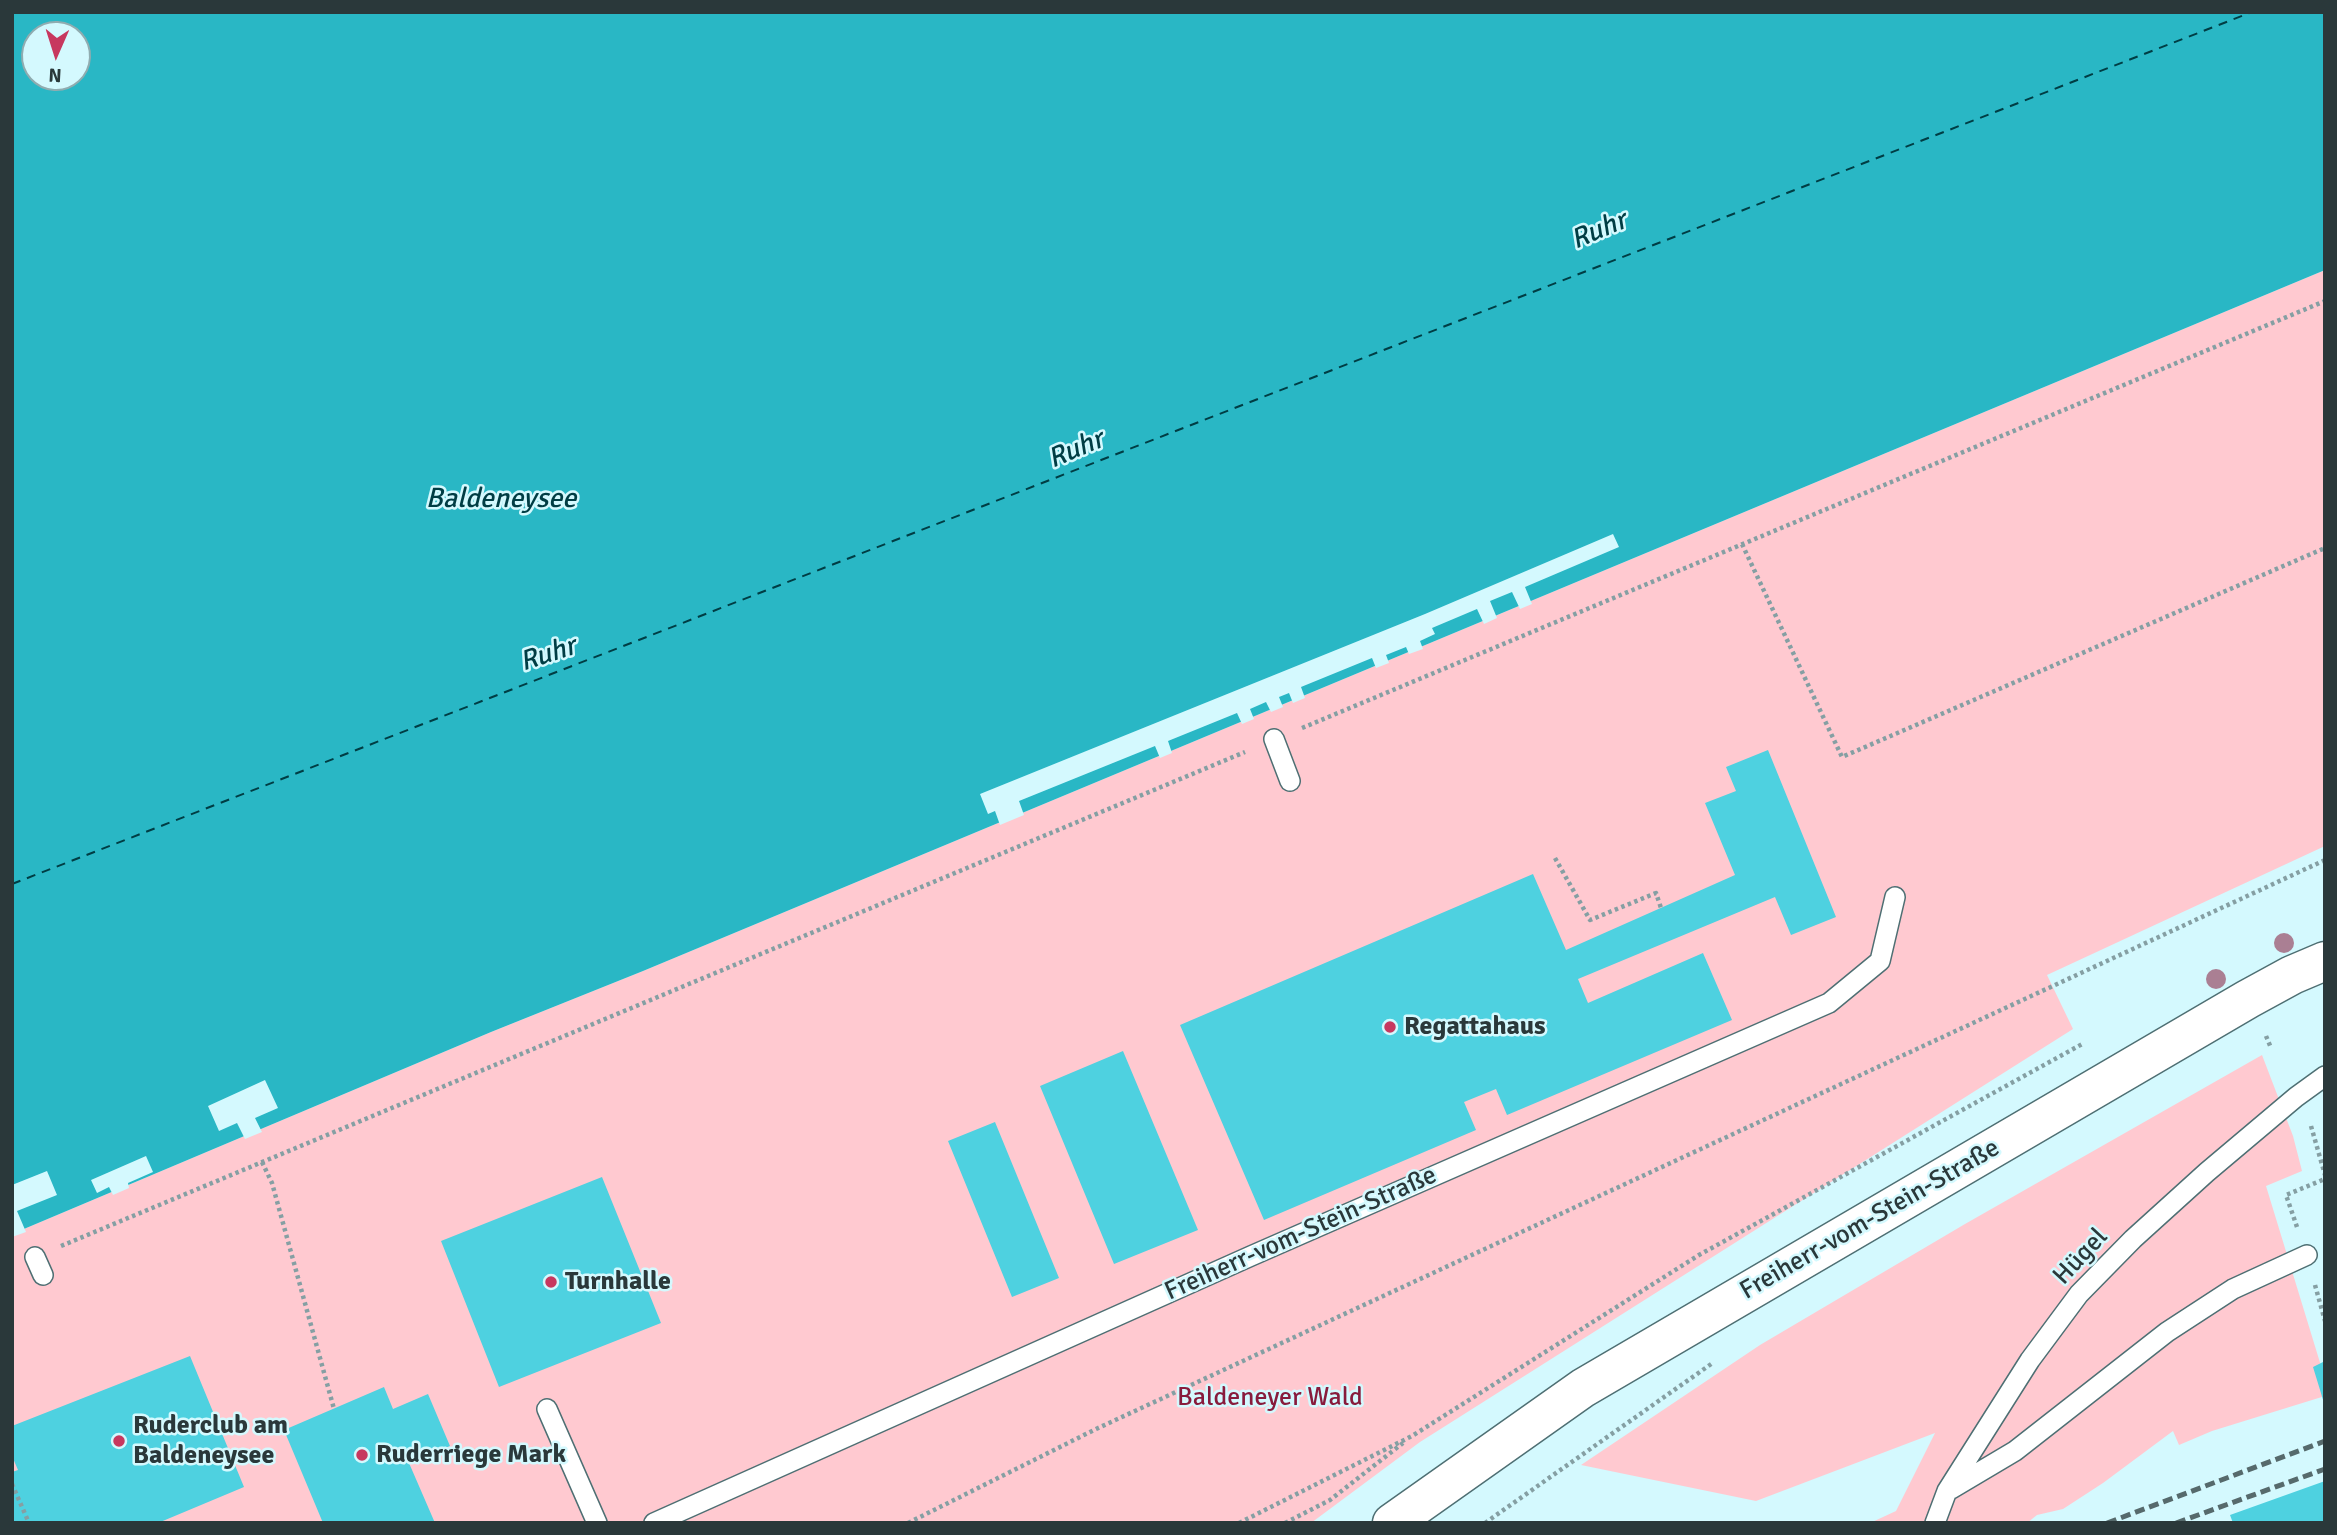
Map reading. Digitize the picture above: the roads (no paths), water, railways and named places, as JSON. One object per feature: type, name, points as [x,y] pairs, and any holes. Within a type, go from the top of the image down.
[{"type":"main road","name":"Freiherr-vom-Stein-Straße","points":[[1392,1523],[1583,1388],[2248,999],[2325,961]]},
{"type":"lane","points":[[1274,739],[1290,781]]},
{"type":"lane","name":"Freiherr-vom-Stein-Straße","points":[[654,1523],[1264,1250],[1829,1003],[1880,961],[1895,897]]},
{"type":"lane","name":"Hügel","points":[[1935,1523],[1947,1491],[2030,1360],[2079,1294],[2133,1239],[2207,1172],[2325,1076]]},
{"type":"lane","points":[[1947,1491],[2015,1451],[2167,1332],[2232,1289],[2307,1255]]},
{"type":"lane","points":[[35,1257],[43,1275]]},
{"type":"lane","points":[[547,1409],[597,1523]]},
{"type":"water","name":"Baldeneysee","points":[[12,12],[2325,12],[2325,270],[491,1032],[12,1234]]},
{"type":"railway","points":[[2107,1523],[2325,1441]]},
{"type":"railway","points":[[2176,1523],[2325,1469]]},
{"type":"place","name":"Regattahaus","points":[[1390,1027]]},
{"type":"place","name":"Turnhalle","points":[[551,1282]]},
{"type":"place","name":"Ruderclub am Baldeneysee","points":[[119,1441]]},
{"type":"place","name":"Ruderriege Mark","points":[[362,1455]]},
{"type":"water label","name":"Ruhr","points":[[1599,231]]},
{"type":"water label","name":"Ruhr","points":[[1076,450]]},
{"type":"water label","name":"Ruhr","points":[[548,655]]},
{"type":"park label","name":"Baldeneyer Wald","points":[[1270,1398]]}]
